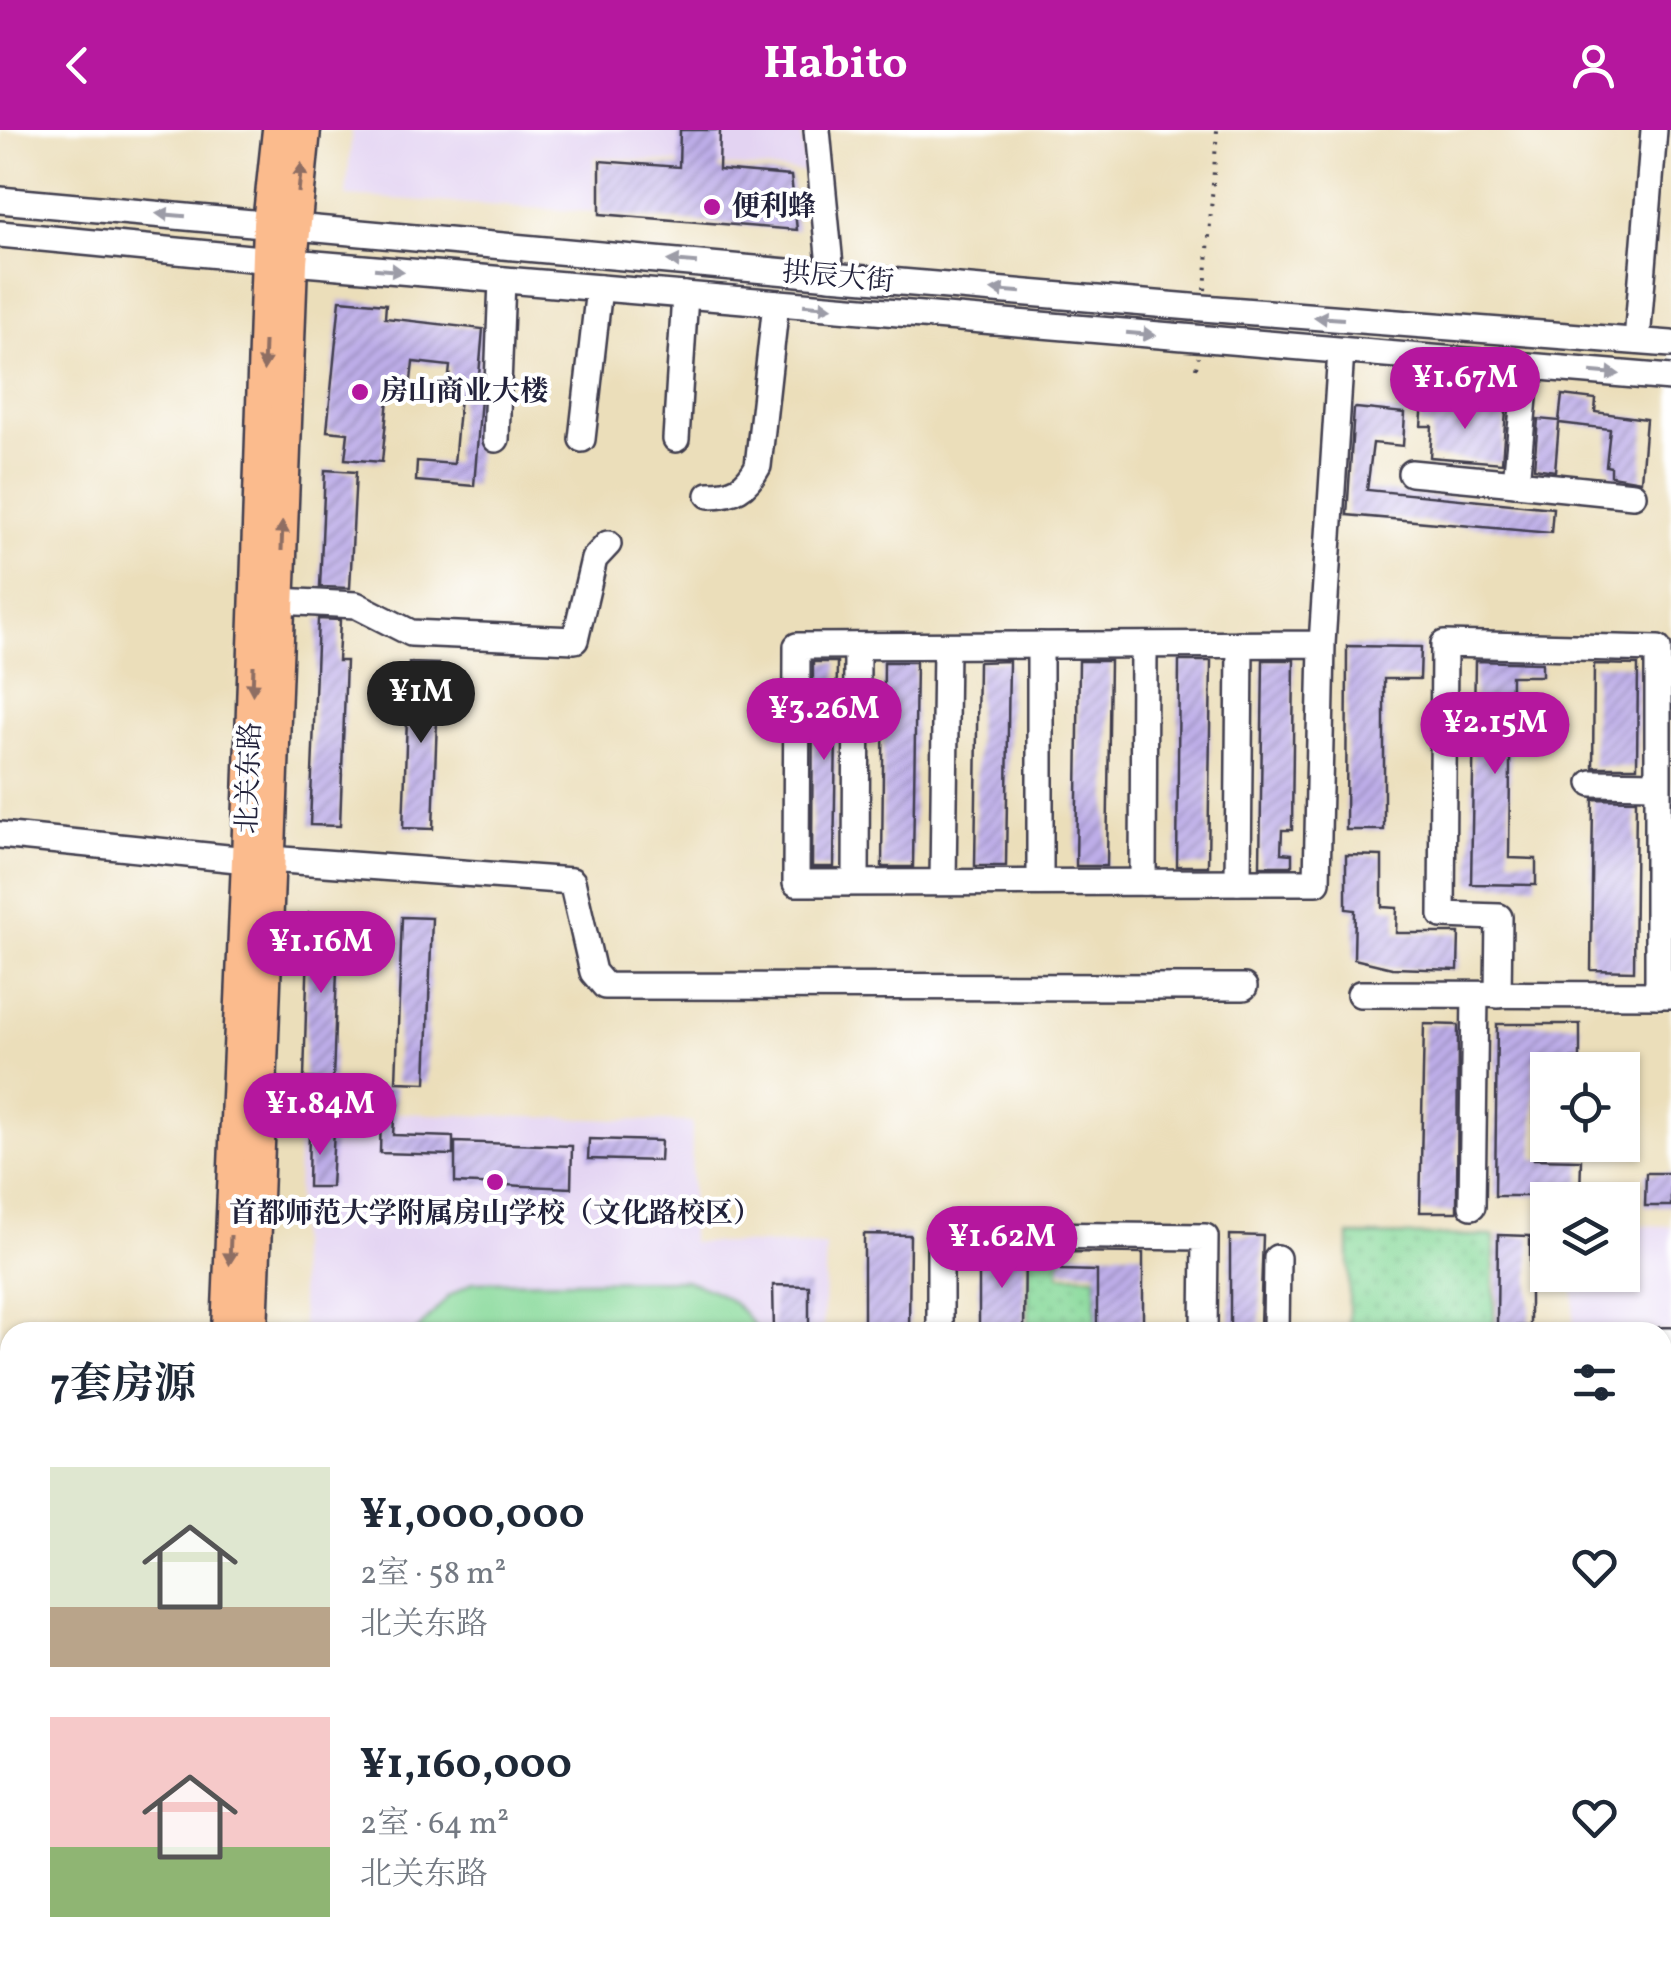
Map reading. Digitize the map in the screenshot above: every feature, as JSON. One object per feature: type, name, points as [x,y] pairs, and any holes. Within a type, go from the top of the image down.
[{"type":"main road","points":[[278,130],[282,225]]},
{"type":"main road","points":[[282,225],[305,130]]},
{"type":"main road","name":"北关东路","points":[[252,1322],[258,859],[282,225]]},
{"type":"main road","name":"北关东路","points":[[227,1322],[279,602],[280,260]]},
{"type":"street","points":[[817,130],[831,276]]},
{"type":"street","points":[[1638,341],[1654,130]]},
{"type":"street","name":"拱辰大街","points":[[0,200],[831,276],[1671,344]]},
{"type":"street","name":"拱辰大街","points":[[0,234],[1671,378]]},
{"type":"street","points":[[496,438],[502,280]]},
{"type":"street","points":[[582,439],[599,288]]},
{"type":"street","points":[[676,439],[685,295]]},
{"type":"street","points":[[709,495],[730,495],[752,478],[758,466],[776,302]]},
{"type":"street","points":[[1322,644],[797,646],[796,883],[1317,882],[1322,644],[1342,350]]},
{"type":"street","points":[[1516,483],[1527,366]]},
{"type":"street","points":[[1411,472],[1634,494]]},
{"type":"street","points":[[279,602],[356,605],[411,633],[575,640],[594,559],[608,544]]},
{"type":"street","points":[[1238,882],[1240,644]]},
{"type":"street","points":[[1360,994],[1487,995],[1664,995],[1658,649],[1444,644],[1442,915],[1499,916],[1487,995],[1472,1206]]},
{"type":"street","points":[[1040,645],[1040,882]]},
{"type":"street","points":[[1143,882],[1144,645]]},
{"type":"street","points":[[856,882],[857,646]]},
{"type":"street","points":[[943,882],[946,646]]},
{"type":"street","points":[[1592,783],[1658,784]]},
{"type":"street","points":[[0,835],[258,859],[572,881],[593,972],[605,986],[1244,987]]},
{"type":"street","points":[[940,1322],[940,1234],[1205,1237],[1204,1322]]},
{"type":"street","points":[[1276,1322],[1277,1258]]},
{"type":"path","points":[[1204,308],[1217,130]]},
{"type":"shaded area","points":[[352,130],[802,130],[805,172],[594,157],[594,212],[346,196]]},
{"type":"shaded area","name":"首都师范大学附属房山学校（文化路校区）","points":[[298,1110],[692,1122],[691,1242],[826,1246],[823,1322],[302,1322],[297,1255]]},
{"type":"shaded area","points":[[1640,1225],[1671,1226],[1671,1322],[1573,1322],[1574,1292],[1640,1292]]},
{"type":"green space","points":[[1349,1235],[1494,1236],[1494,1322],[1349,1322]]},
{"type":"green space","points":[[1030,1241],[1060,1241],[1059,1275],[1096,1276],[1096,1322],[1028,1322]]},
{"type":"green space","points":[[685,1280],[727,1298],[751,1322],[425,1322],[448,1297],[473,1282]]},
{"type":"building","points":[[680,130],[720,130],[719,170],[791,176],[797,230],[600,214],[600,161],[679,167]]},
{"type":"building","name":"房山商业大楼","points":[[340,300],[386,304],[385,318],[483,329],[474,486],[416,481],[417,461],[454,464],[460,397],[447,395],[450,366],[413,362],[410,390],[389,388],[382,462],[345,459],[348,433],[327,431]]},
{"type":"building","points":[[1562,395],[1596,399],[1595,412],[1646,419],[1641,481],[1611,476],[1611,467],[1606,466],[1610,429],[1559,423],[1555,471],[1534,468],[1538,419],[1559,421]]},
{"type":"building","points":[[1423,402],[1506,411],[1502,463],[1430,457],[1432,426],[1421,426]]},
{"type":"building","points":[[1356,408],[1405,413],[1403,446],[1373,443],[1367,490],[1553,508],[1551,533],[1347,515]]},
{"type":"building","points":[[325,470],[356,472],[350,588],[320,587]]},
{"type":"building","points":[[318,619],[340,620],[338,661],[346,661],[340,826],[310,825]]},
{"type":"building","points":[[1347,646],[1421,647],[1420,679],[1384,679],[1384,830],[1346,830]]},
{"type":"building","points":[[1263,660],[1294,660],[1292,830],[1282,830],[1281,853],[1292,854],[1292,866],[1260,866]]},
{"type":"building","points":[[1009,661],[1006,866],[975,866],[978,662]]},
{"type":"building","points":[[1079,661],[1110,661],[1107,866],[1076,866]]},
{"type":"building","points":[[1179,661],[1211,661],[1208,866],[1177,866]]},
{"type":"building","points":[[1475,661],[1542,663],[1542,676],[1511,676],[1509,858],[1536,859],[1536,885],[1471,884]]},
{"type":"building","points":[[813,662],[837,662],[834,867],[812,867]]},
{"type":"building","points":[[884,662],[916,662],[913,867],[882,867]]},
{"type":"building","points":[[409,663],[439,664],[433,829],[403,828]]},
{"type":"building","points":[[1594,664],[1638,665],[1637,767],[1593,767]]},
{"type":"building","points":[[1593,799],[1636,800],[1634,971],[1591,970]]},
{"type":"building","points":[[1346,855],[1382,856],[1382,907],[1397,908],[1396,933],[1459,933],[1458,970],[1392,968],[1354,959],[1355,910],[1346,909]]},
{"type":"building","points":[[309,913],[339,914],[333,1080],[304,1078]]},
{"type":"building","points":[[402,917],[432,918],[426,1083],[396,1082]]},
{"type":"building","points":[[1424,1024],[1458,1025],[1457,1212],[1420,1212]]},
{"type":"building","points":[[1497,1024],[1580,1024],[1580,1052],[1530,1052],[1530,1162],[1581,1162],[1580,1182],[1530,1182],[1530,1196],[1495,1196]]},
{"type":"building","points":[[324,1084],[396,1088],[393,1135],[453,1137],[453,1155],[380,1153],[381,1114],[322,1111]]},
{"type":"building","points":[[309,1128],[334,1130],[331,1187],[308,1187]]},
{"type":"building","points":[[589,1139],[661,1141],[660,1161],[588,1159]]},
{"type":"building","points":[[455,1142],[572,1146],[571,1188],[455,1183]]},
{"type":"building","points":[[1646,1173],[1671,1173],[1671,1206],[1645,1206]]},
{"type":"building","points":[[864,1234],[910,1235],[909,1322],[864,1322]]},
{"type":"building","points":[[1230,1235],[1263,1236],[1260,1322],[1230,1322]]},
{"type":"building","points":[[1498,1235],[1530,1236],[1530,1322],[1497,1322]]},
{"type":"building","points":[[979,1251],[1025,1251],[1024,1322],[979,1322]]},
{"type":"building","points":[[1062,1252],[1143,1253],[1143,1322],[1097,1322],[1097,1271],[1061,1270]]},
{"type":"building","points":[[773,1285],[809,1286],[809,1322],[774,1322]]},
{"type":"place","name":"便利蜂","points":[[712,207]]},
{"type":"place","name":"房山商业大楼","points":[[360,392]]},
{"type":"place","name":"首都师范大学附属房山学校（文化路校区）","points":[[495,1182]]}]
